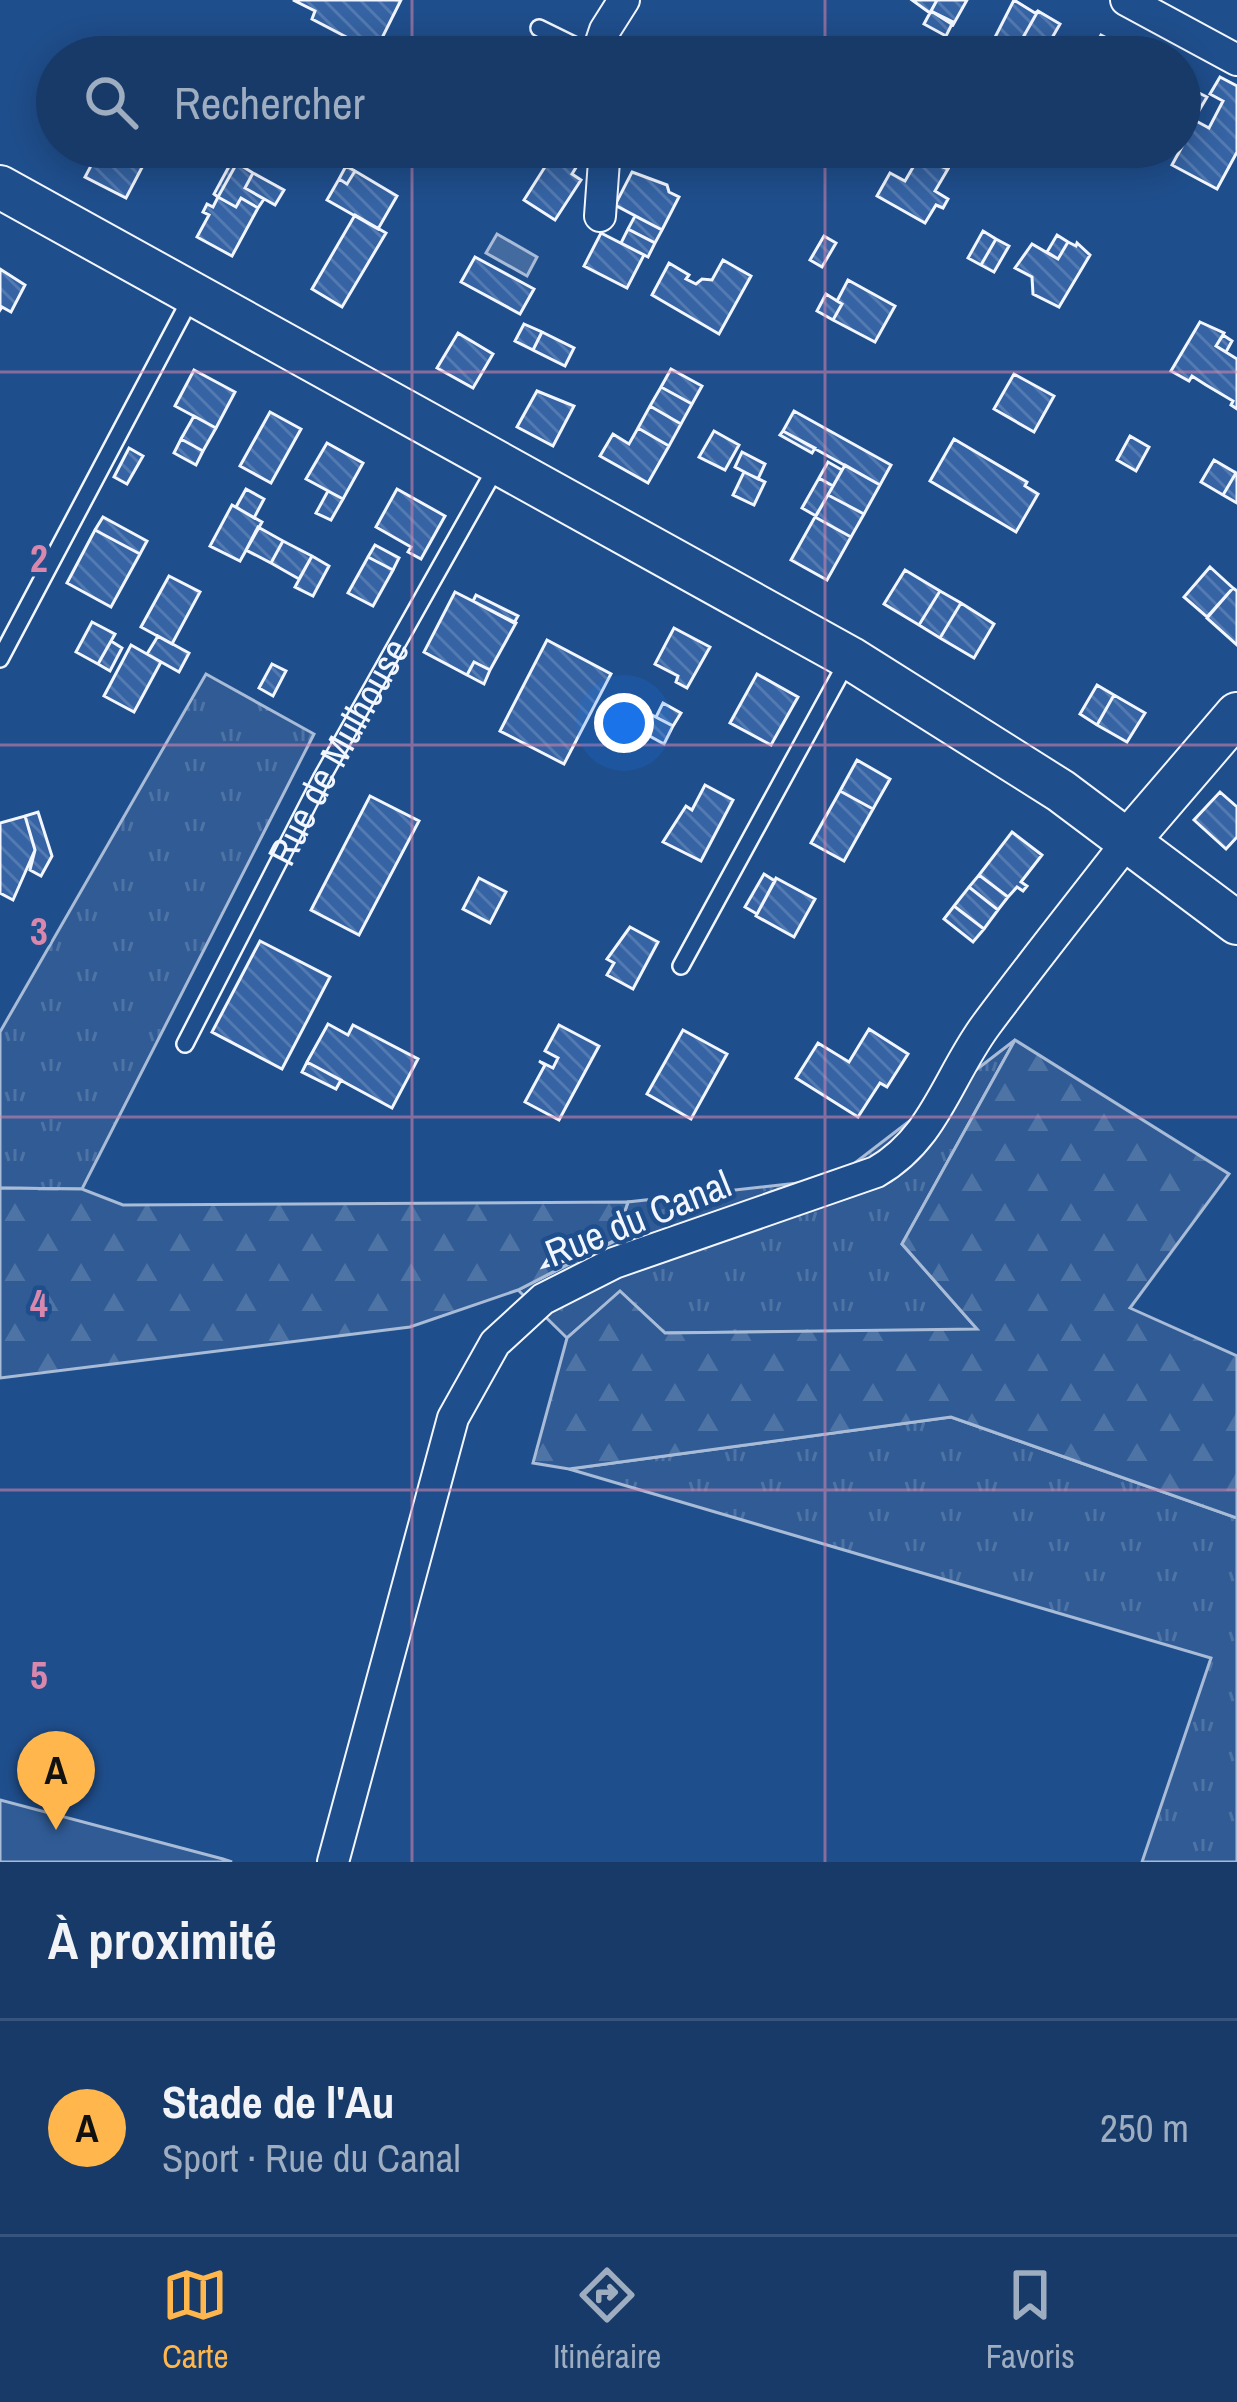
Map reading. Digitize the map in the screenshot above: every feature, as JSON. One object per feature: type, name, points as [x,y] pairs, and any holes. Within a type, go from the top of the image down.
[{"type":"main road","points":[[0,187],[850,658],[977,736],[1237,922]]},
{"type":"main road","points":[[1128,841],[1237,714]]},
{"type":"street","points":[[603,36],[624,0]]},
{"type":"street","points":[[1126,0],[1193,36]]},
{"type":"street","points":[[1201,41],[1237,60]]},
{"type":"street","points":[[600,216],[603,168]]},
{"type":"street","name":"Rue du Canal","points":[[333,1862],[453,1418],[495,1343],[543,1299],[614,1263],[863,1177],[907,1152],[934,1116],[983,1028],[1128,841]]},
{"type":"lane","points":[[539,28],[555,36]]},
{"type":"lane","points":[[0,659],[194,294]]},
{"type":"lane","name":"Rue de Mulhouse","points":[[185,1044],[321,779],[499,463]]},
{"type":"lane","points":[[681,966],[850,658]]},
{"type":"green space","points":[[206,674],[314,734],[82,1189],[0,1188],[0,1032]]},
{"type":"green space","points":[[1015,1040],[902,1244],[978,1330],[665,1333],[620,1292],[567,1338],[518,1290],[615,1241],[628,1202],[834,1179]]},
{"type":"green space","points":[[1015,1040],[1229,1174],[1130,1308],[1237,1356],[1237,1518],[951,1417],[569,1469],[533,1463],[567,1338],[620,1291],[665,1333],[977,1329],[902,1244]]},
{"type":"green space","points":[[0,1188],[82,1189],[123,1205],[628,1202],[615,1240],[518,1290],[410,1327],[0,1378]]},
{"type":"green space","points":[[951,1417],[1237,1518],[1237,1862],[1142,1862],[1211,1658],[569,1469]]},
{"type":"green space","points":[[0,1800],[223,1859],[232,1862],[0,1862]]},
{"type":"water","points":[[497,234],[537,257],[527,276],[486,253]]},
{"type":"building","points":[[293,0],[401,0],[383,36],[344,36],[312,19],[315,11]]},
{"type":"building","points":[[912,0],[937,0],[930,13]]},
{"type":"building","points":[[937,0],[967,0],[953,25],[931,11]]},
{"type":"building","points":[[1014,0],[1038,11],[1024,36],[996,36]]},
{"type":"building","points":[[931,11],[953,22],[946,36],[924,24]]},
{"type":"building","points":[[1038,11],[1060,24],[1053,36],[1024,36]]},
{"type":"building","points":[[1220,77],[1237,86],[1237,152],[1217,189],[1178,168],[1201,168],[1201,124],[1209,128],[1223,101],[1210,94]]},
{"type":"building","points":[[90,168],[142,168],[126,198],[85,177]]},
{"type":"building","points":[[228,168],[234,168],[218,197],[214,194]]},
{"type":"building","points":[[234,168],[245,168],[253,173],[245,188],[264,199],[258,208],[241,198],[236,207],[218,197]]},
{"type":"building","points":[[345,168],[355,171],[347,184],[339,179]]},
{"type":"building","points":[[544,168],[576,168],[572,174],[581,180],[555,220],[524,200]]},
{"type":"building","points":[[913,168],[948,169],[935,191],[948,199],[943,208],[936,205],[925,223],[877,196],[890,173],[905,181]]},
{"type":"building","points":[[355,171],[397,196],[378,229],[327,200],[339,179],[347,184]]},
{"type":"building","points":[[632,172],[667,185],[679,197],[662,230],[615,205]]},
{"type":"building","points":[[253,173],[284,190],[275,205],[245,188]]},
{"type":"building","points":[[218,197],[236,207],[241,198],[258,208],[232,256],[197,237],[209,215],[203,212],[207,204],[213,207]]},
{"type":"building","points":[[355,215],[386,233],[342,307],[312,289]]},
{"type":"building","points":[[635,216],[662,230],[655,243],[628,229]]},
{"type":"building","points":[[628,229],[655,243],[648,257],[621,243]]},
{"type":"building","points":[[983,231],[996,239],[981,265],[968,258]]},
{"type":"building","points":[[601,233],[644,255],[627,288],[584,266]]},
{"type":"building","points":[[1057,235],[1068,242],[1058,259],[1047,252]]},
{"type":"building","points":[[824,236],[836,243],[822,267],[810,260]]},
{"type":"building","points":[[996,239],[1009,246],[994,272],[981,265]]},
{"type":"building","points":[[1068,242],[1077,243],[1090,255],[1059,307],[1033,294],[1032,277],[1015,268],[1032,244],[1058,259]]},
{"type":"building","points":[[475,257],[534,289],[520,314],[461,282]]},
{"type":"building","points":[[723,260],[751,276],[719,334],[652,295],[669,263],[696,284],[712,280]]},
{"type":"building","points":[[0,269],[25,285],[11,312],[0,310]]},
{"type":"building","points":[[848,280],[895,306],[875,342],[833,320]]},
{"type":"building","points":[[826,294],[842,304],[833,320],[817,311]]},
{"type":"building","points":[[1200,322],[1224,333],[1216,346],[1237,359],[1237,409],[1233,401],[1192,376],[1189,381],[1171,371]]},
{"type":"building","points":[[524,324],[542,332],[533,350],[515,341]]},
{"type":"building","points":[[542,332],[574,348],[565,366],[533,350]]},
{"type":"building","points":[[458,333],[493,354],[473,388],[437,368]]},
{"type":"building","points":[[1223,335],[1232,341],[1226,352],[1216,346]]},
{"type":"building","points":[[671,369],[702,386],[692,404],[661,387]]},
{"type":"building","points":[[194,370],[235,392],[216,428],[175,406]]},
{"type":"building","points":[[1014,374],[1054,396],[1034,432],[994,409]]},
{"type":"building","points":[[661,387],[692,404],[681,424],[650,406]]},
{"type":"building","points":[[537,391],[574,406],[553,446],[517,427]]},
{"type":"building","points":[[650,406],[681,424],[669,446],[638,428]]},
{"type":"building","points":[[794,411],[891,465],[880,485],[783,431]]},
{"type":"building","points":[[270,412],[301,429],[271,483],[240,466]]},
{"type":"building","points":[[194,416],[216,428],[203,451],[181,439]]},
{"type":"building","points":[[638,428],[669,446],[648,483],[600,456],[613,434],[629,444]]},
{"type":"building","points":[[714,431],[739,445],[725,470],[699,457]]},
{"type":"building","points":[[783,431],[815,448],[812,453],[780,435]]},
{"type":"building","points":[[1130,436],[1149,447],[1136,471],[1117,460]]},
{"type":"building","points":[[181,439],[203,451],[196,465],[174,453]]},
{"type":"building","points":[[954,439],[1027,482],[1025,486],[1038,494],[1016,532],[930,481]]},
{"type":"building","points":[[327,443],[363,463],[343,499],[306,479]]},
{"type":"building","points":[[129,448],[143,456],[127,484],[114,477]]},
{"type":"building","points":[[742,452],[765,464],[758,479],[735,467]]},
{"type":"building","points":[[1214,460],[1236,473],[1223,495],[1201,482]]},
{"type":"building","points":[[828,462],[842,470],[833,486],[819,478]]},
{"type":"building","points":[[845,465],[880,485],[864,514],[828,495]]},
{"type":"building","points":[[744,472],[765,482],[754,505],[733,495]]},
{"type":"building","points":[[1237,474],[1237,503],[1223,495]]},
{"type":"building","points":[[819,478],[833,486],[816,516],[802,508]]},
{"type":"building","points":[[246,489],[264,499],[254,518],[236,507]]},
{"type":"building","points":[[397,489],[445,516],[421,559],[408,552],[411,547],[376,527]]},
{"type":"building","points":[[328,491],[343,499],[331,520],[316,513]]},
{"type":"building","points":[[828,495],[864,514],[851,537],[815,517]]},
{"type":"building","points":[[232,505],[262,522],[240,561],[210,546]]},
{"type":"building","points":[[103,517],[147,541],[140,554],[95,530]]},
{"type":"building","points":[[815,517],[851,537],[827,580],[791,560]]},
{"type":"building","points":[[258,527],[283,541],[271,563],[246,550]]},
{"type":"building","points":[[95,530],[140,554],[111,607],[67,583]]},
{"type":"building","points":[[283,541],[312,556],[299,579],[271,563]]},
{"type":"building","points":[[375,545],[399,558],[393,570],[368,557]]},
{"type":"building","points":[[312,556],[329,566],[313,596],[295,587]]},
{"type":"building","points":[[368,557],[393,570],[373,606],[348,593]]},
{"type":"building","points":[[1210,567],[1233,588],[1207,617],[1184,597]]},
{"type":"building","points":[[905,570],[940,591],[919,625],[884,604]]},
{"type":"building","points":[[169,576],[200,592],[172,644],[141,627]]},
{"type":"building","points":[[1233,588],[1237,591],[1237,645],[1207,618]]},
{"type":"building","points":[[940,591],[961,603],[940,638],[919,625]]},
{"type":"building","points":[[455,592],[516,623],[490,670],[474,662],[467,675],[424,652]]},
{"type":"building","points":[[476,595],[518,616],[514,623],[473,601]]},
{"type":"building","points":[[961,603],[994,624],[974,658],[940,638]]},
{"type":"building","points":[[92,622],[115,634],[98,664],[76,652]]},
{"type":"building","points":[[674,628],[710,647],[687,688],[676,682],[678,676],[655,664]]},
{"type":"building","points":[[158,636],[189,653],[179,672],[147,654]]},
{"type":"building","points":[[547,640],[611,674],[564,764],[500,731]]},
{"type":"building","points":[[111,641],[122,648],[110,671],[98,664]]},
{"type":"building","points":[[131,645],[161,662],[134,712],[104,696]]},
{"type":"building","points":[[474,662],[490,670],[484,684],[467,675]]},
{"type":"building","points":[[272,664],[286,671],[273,696],[259,688]]},
{"type":"building","points":[[757,674],[798,697],[771,745],[730,723]]},
{"type":"building","points":[[1097,685],[1114,695],[1097,725],[1080,714]]},
{"type":"building","points":[[1114,695],[1145,713],[1127,742],[1097,725]]},
{"type":"building","points":[[663,703],[681,713],[673,726],[656,717]]},
{"type":"building","points":[[652,715],[673,726],[664,744],[646,734]]},
{"type":"building","points":[[857,760],[890,779],[873,809],[840,791]]},
{"type":"building","points":[[705,785],[733,800],[701,861],[663,842],[686,806],[692,810]]},
{"type":"building","points":[[840,791],[873,809],[844,861],[811,843]]},
{"type":"building","points":[[1220,792],[1237,807],[1237,837],[1226,849],[1194,820]]},
{"type":"building","points":[[370,796],[419,821],[359,935],[311,910]]},
{"type":"building","points":[[38,812],[52,856],[41,876],[30,870],[35,850],[25,816]]},
{"type":"building","points":[[25,816],[35,850],[13,900],[0,893],[0,823]]},
{"type":"building","points":[[1012,832],[1042,855],[1021,882],[1027,886],[1023,891],[1017,887],[1008,897],[979,875]]},
{"type":"building","points":[[764,874],[775,881],[757,914],[745,907]]},
{"type":"building","points":[[979,875],[1008,897],[998,910],[969,887]]},
{"type":"building","points":[[479,878],[506,892],[490,923],[463,909]]},
{"type":"building","points":[[776,878],[815,899],[794,937],[756,916]]},
{"type":"building","points":[[969,887],[998,910],[984,929],[954,906]]},
{"type":"building","points":[[954,906],[984,929],[973,942],[944,919]]},
{"type":"building","points":[[630,927],[658,942],[633,989],[607,975],[614,963],[607,959]]},
{"type":"building","points":[[260,941],[330,977],[282,1069],[212,1032]]},
{"type":"building","points":[[328,1024],[348,1035],[353,1025],[418,1059],[392,1108],[307,1062]]},
{"type":"building","points":[[559,1025],[599,1046],[559,1120],[525,1102],[545,1065],[539,1061],[553,1068],[558,1058],[545,1051]]},
{"type":"building","points":[[869,1029],[908,1054],[887,1087],[880,1083],[858,1117],[796,1078],[818,1043],[849,1062]]},
{"type":"building","points":[[683,1030],[727,1054],[691,1119],[647,1094]]},
{"type":"building","points":[[307,1062],[341,1080],[336,1089],[302,1072]]},
{"type":"building","points":[[581,1235],[583,1256],[543,1267],[549,1257],[548,1243]]},
{"type":"place","name":"Stade de l'Au","points":[[56,1830]]}]
